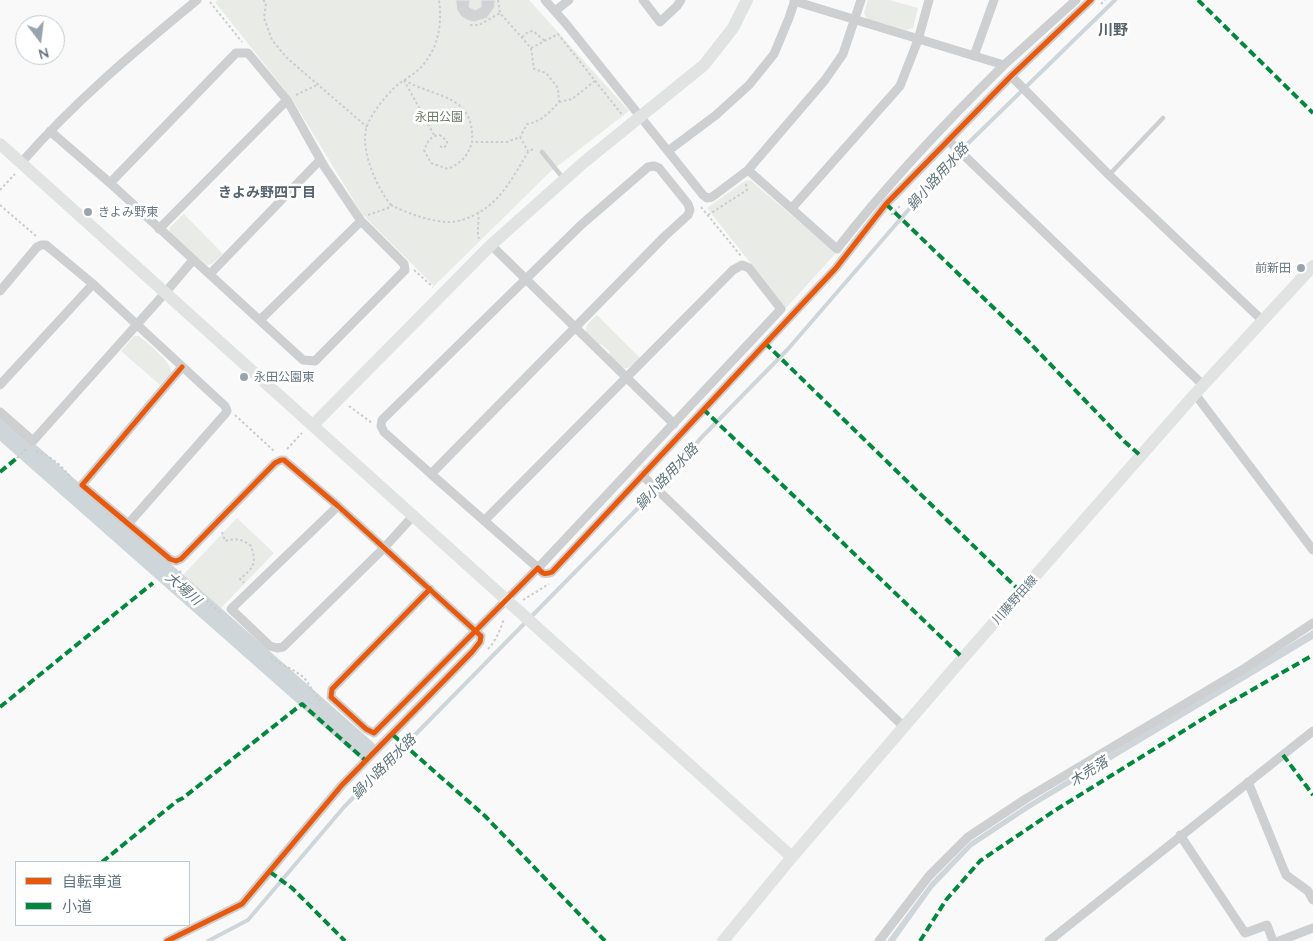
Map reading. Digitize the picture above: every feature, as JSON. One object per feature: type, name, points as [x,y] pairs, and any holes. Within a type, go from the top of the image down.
[{"type":"street","points":[[19,167],[50,131],[101,82],[197,0]]},
{"type":"street","points":[[545,0],[702,195],[707,198],[712,197],[744,173],[826,80],[843,54],[860,0]]},
{"type":"street","points":[[555,11],[569,0]]},
{"type":"street","points":[[643,0],[660,22],[678,6],[681,0]]},
{"type":"street","points":[[308,429],[486,244],[704,66],[734,28],[747,0]]},
{"type":"street","points":[[792,208],[900,86],[918,40],[929,0]]},
{"type":"street","points":[[974,56],[994,0]]},
{"type":"street","points":[[744,173],[792,208],[837,249],[862,217],[942,126],[1004,65],[1076,0]]},
{"type":"street","points":[[432,474],[574,328],[688,215],[690,210],[688,204],[659,168],[654,166],[648,167],[580,225],[524,278],[382,420],[381,426],[384,432],[542,573],[552,572],[836,268],[886,204],[1011,76],[1091,0]]},
{"type":"street","points":[[668,151],[716,115],[749,85],[774,54],[794,1],[1004,65]]},
{"type":"street","points":[[50,131],[110,183],[159,230],[210,274],[303,360],[314,361],[406,267],[360,221],[320,160],[287,100],[248,52],[236,53],[110,183]]},
{"type":"street","points":[[1011,76],[1109,175],[1263,321]]},
{"type":"street","points":[[159,230],[287,100]]},
{"type":"street","points":[[948,140],[1199,390],[1313,550]]},
{"type":"street","points":[[0,144],[19,167],[166,293],[308,429],[413,516],[508,600],[792,857]]},
{"type":"street","points":[[210,274],[320,160]]},
{"type":"street","points":[[260,320],[360,221]]},
{"type":"street","points":[[486,244],[524,278],[674,424]]},
{"type":"street","points":[[0,291],[37,247],[46,245],[93,284],[136,326],[225,406],[225,414],[129,523]]},
{"type":"street","points":[[0,412],[34,441],[193,260]]},
{"type":"street","points":[[430,589],[332,689],[331,697],[366,729],[374,733],[508,600],[781,308],[749,268],[742,266],[734,270],[484,521]]},
{"type":"street","name":"川藤野田線","points":[[723,941],[792,857],[904,727],[1199,390],[1313,266]]},
{"type":"street","points":[[0,384],[93,284]]},
{"type":"street","points":[[168,941],[242,904],[342,785],[472,652],[480,642],[481,636],[338,506],[280,458],[181,559],[176,561],[170,560],[129,523],[82,485],[182,367]]},
{"type":"street","points":[[642,475],[904,727]]},
{"type":"street","points":[[338,506],[231,609],[270,646],[277,648],[283,646],[384,548],[413,516]]},
{"type":"street","points":[[879,941],[929,876],[968,837],[1027,798],[1245,668],[1313,624]]},
{"type":"street","points":[[1049,941],[1313,731]]},
{"type":"street","points":[[1248,782],[1286,875],[1308,891],[1313,900]]},
{"type":"street","points":[[1180,835],[1245,933],[1267,925],[1272,941]]},
{"type":"street","points":[[1279,941],[1313,928]]},
{"type":"lane","points":[[1109,175],[1163,118]]},
{"type":"lane","points":[[542,152],[564,179]]},
{"type":"path","points":[[263,0],[266,3]]},
{"type":"path","points":[[268,0],[264,18],[272,40],[287,58],[367,127]]},
{"type":"path","points":[[440,0],[440,29],[433,49],[423,66],[404,80],[381,102],[367,127],[365,138],[367,156],[376,182],[384,196],[391,205],[404,211],[448,222],[468,217],[498,198],[528,152],[536,147],[542,152]]},
{"type":"path","points":[[498,0],[500,13],[531,48],[534,69],[546,73],[558,88],[559,102]]},
{"type":"path","points":[[210,2],[242,42],[242,52]]},
{"type":"path","points":[[470,25],[479,25],[500,13]]},
{"type":"path","points":[[522,37],[528,32],[533,31],[545,41]]},
{"type":"path","points":[[531,48],[558,34],[626,120]]},
{"type":"path","points":[[404,80],[434,135]]},
{"type":"path","points":[[404,80],[443,95],[466,113],[471,122],[472,142],[469,152],[457,166],[448,169],[431,163],[424,150],[429,139],[434,135],[440,135],[447,141],[447,146],[443,148],[440,146]]},
{"type":"path","points":[[472,142],[507,142],[520,137],[527,124],[535,123],[542,119],[559,102],[572,99],[595,81]]},
{"type":"path","points":[[287,100],[319,84]]},
{"type":"path","points":[[520,137],[528,152]]},
{"type":"path","points":[[0,190],[19,167]]},
{"type":"path","points":[[708,215],[746,190],[744,173]]},
{"type":"path","points":[[0,205],[39,238],[42,245]]},
{"type":"path","points":[[360,221],[369,214],[388,208],[391,205]]},
{"type":"path","points":[[478,212],[480,220],[478,237],[486,244]]},
{"type":"path","points":[[406,267],[412,268],[434,288]]},
{"type":"path","points":[[347,405],[373,424],[381,426]]},
{"type":"path","points":[[226,411],[233,413],[280,458],[308,429]]},
{"type":"path","points":[[17,458],[28,446]]},
{"type":"green space","name":"永田公園","points":[[218,0],[529,0],[629,111],[550,172],[434,286],[362,214],[292,99],[215,2]]},
{"type":"green space","points":[[868,0],[889,0],[918,8],[913,28],[906,30],[867,19],[864,13]]},
{"type":"green space","points":[[750,180],[836,253],[786,308],[707,208],[745,181]]},
{"type":"green space","points":[[184,214],[223,254],[212,264],[207,265],[169,232],[170,227]]},
{"type":"green space","points":[[597,315],[640,358],[630,367],[621,367],[608,355],[610,352],[601,344],[599,345],[587,333],[586,327]]},
{"type":"green space","points":[[134,336],[139,336],[168,363],[171,372],[160,385],[121,351]]},
{"type":"green space","points":[[237,518],[274,553],[220,609],[183,575]]},
{"type":"water","name":"木売落","points":[[1313,630],[1313,639],[1031,808],[972,847],[933,888],[895,941],[887,941],[931,882],[970,842],[1029,803]]},
{"type":"building","points":[[456,0],[470,0],[469,7],[475,10],[481,7],[481,0],[495,0],[495,2],[494,8],[487,18],[474,22],[461,16],[457,10]]},
{"type":"waterway","name":"鍋小路用水路","points":[[208,941],[248,920],[344,807],[642,504],[685,459],[700,439],[788,349],[955,156],[1115,0]]},
{"type":"waterway","name":"大場川","points":[[0,427],[366,750]]},
{"type":"marked path","points":[[1198,0],[1313,113]]},
{"type":"marked path","points":[[886,204],[1027,340],[1125,442],[1141,456]]},
{"type":"marked path","points":[[765,343],[1022,593]]},
{"type":"marked path","points":[[703,409],[963,658]]},
{"type":"marked path","points":[[0,472],[17,458]]},
{"type":"marked path","points":[[0,707],[153,583]]},
{"type":"marked path","points":[[920,941],[946,900],[980,861],[1054,811],[1222,707],[1313,655]]},
{"type":"marked path","points":[[103,861],[302,704],[366,761]]},
{"type":"marked path","points":[[393,735],[485,816],[605,941]]},
{"type":"marked path","points":[[1283,755],[1313,795]]},
{"type":"marked path","points":[[270,872],[292,888],[345,941]]},
{"type":"cycle path","points":[[430,589],[332,689],[331,697],[366,729],[374,733],[538,568],[544,573],[552,572],[836,268],[886,204],[1011,76],[1091,0]]},
{"type":"cycle path","points":[[167,941],[242,904],[342,785],[472,652],[480,642],[481,636],[338,506],[284,460],[275,463],[181,559],[176,561],[170,559],[82,485],[182,367]]},
{"type":"place","name":"きよみ野東","points":[[88,212]]},
{"type":"place","name":"前新田","points":[[1301,268]]},
{"type":"place","name":"永田公園東","points":[[244,377]]},
{"type":"district","name":"川野","points":[[1113,30]]},
{"type":"district","name":"きよみ野四丁目","points":[[267,193]]}]
